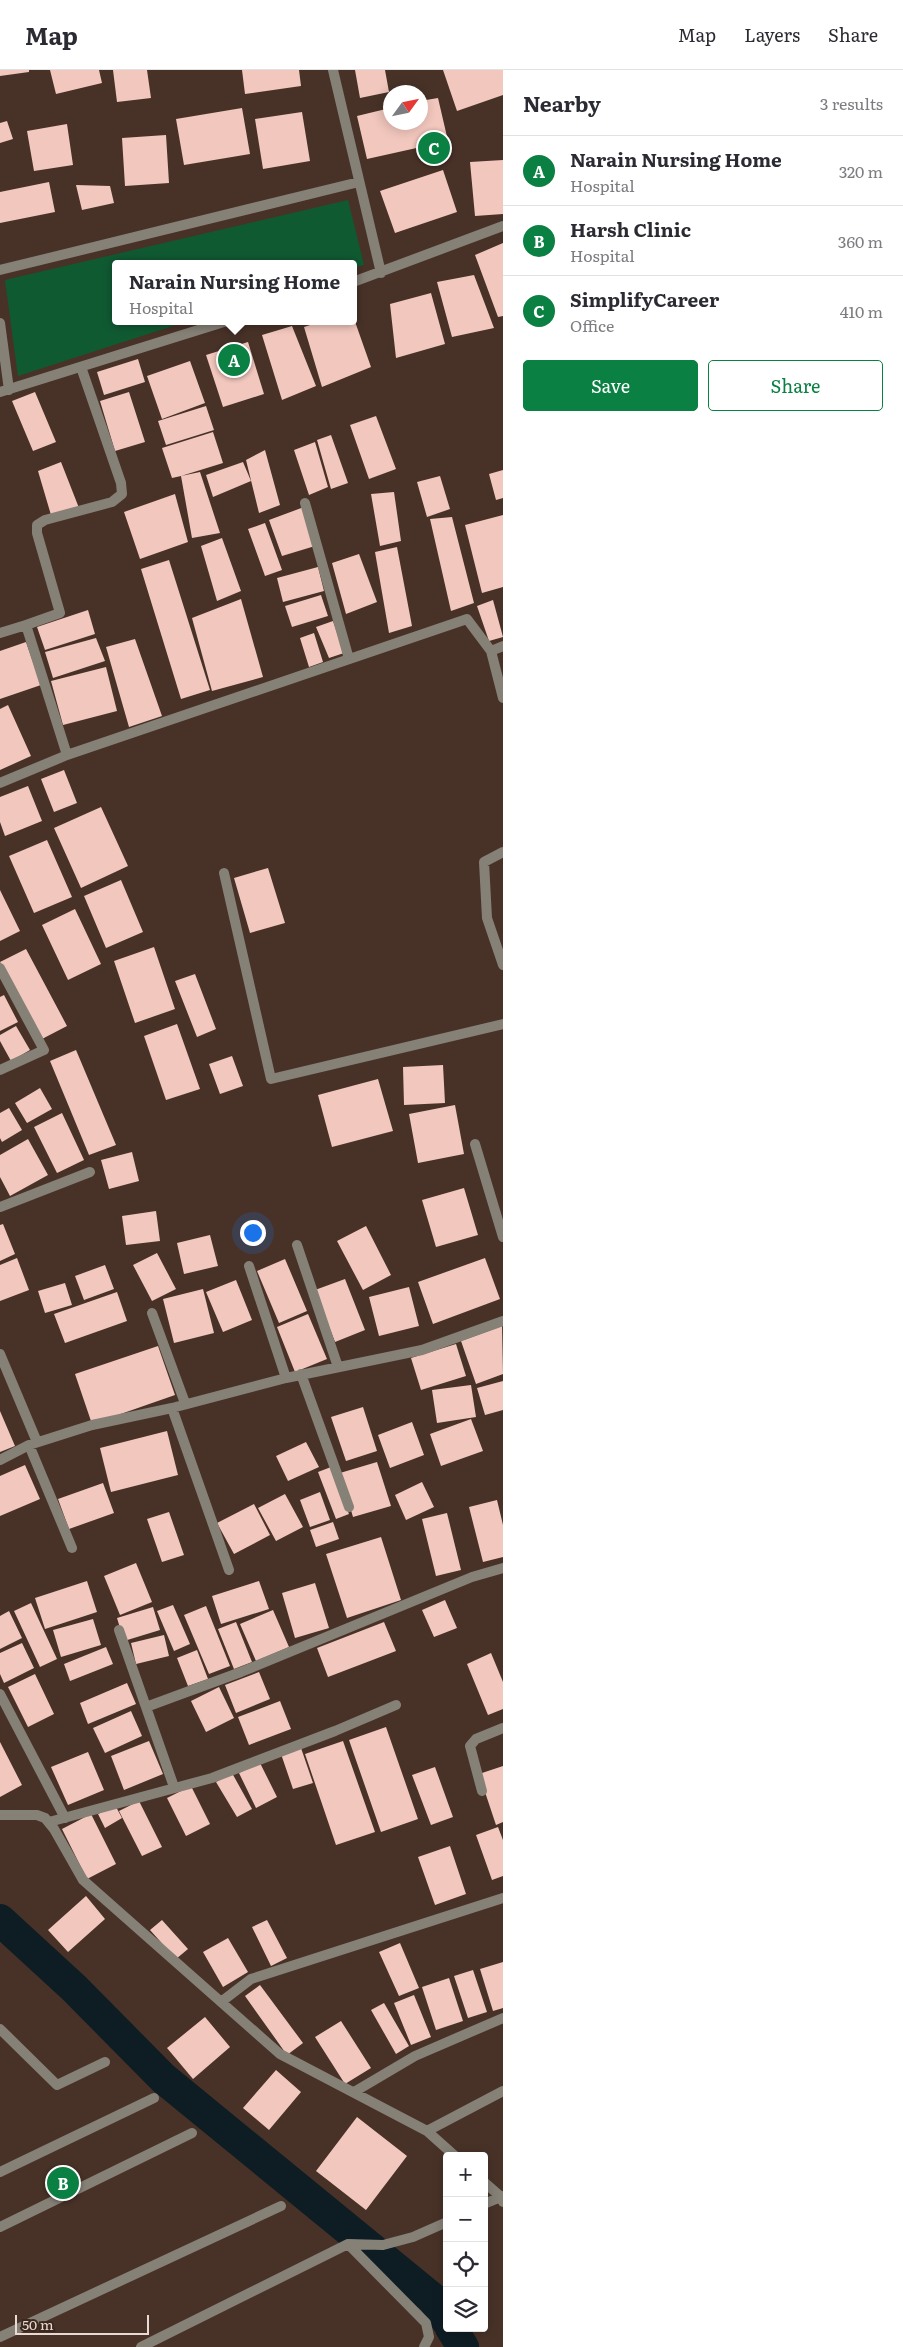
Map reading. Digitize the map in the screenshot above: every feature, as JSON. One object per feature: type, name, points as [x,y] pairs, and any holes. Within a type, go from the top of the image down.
[{"type":"street","points":[[333,70],[381,273]]},
{"type":"street","points":[[0,270],[359,182]]},
{"type":"street","points":[[357,281],[503,226]]},
{"type":"street","points":[[0,323],[5,391],[214,325]]},
{"type":"street","points":[[0,634],[60,613],[37,533],[37,525],[45,520],[112,502],[122,494],[121,483],[81,367]]},
{"type":"street","points":[[306,504],[349,660]]},
{"type":"street","points":[[0,783],[67,755],[467,620],[492,650],[503,698]]},
{"type":"street","points":[[26,625],[67,755]]},
{"type":"street","points":[[492,650],[503,646]]},
{"type":"street","points":[[503,852],[484,862],[487,918],[503,965]]},
{"type":"street","points":[[224,873],[271,1079],[503,1024]]},
{"type":"street","points":[[0,968],[44,1050],[0,1070]]},
{"type":"street","points":[[475,1144],[503,1237]]},
{"type":"street","points":[[0,1207],[90,1172]]},
{"type":"street","points":[[297,1245],[338,1367]]},
{"type":"street","points":[[249,1266],[286,1378]]},
{"type":"street","points":[[152,1313],[185,1403]]},
{"type":"street","points":[[0,1460],[33,1444],[92,1425],[172,1408],[185,1403],[301,1374],[422,1350],[503,1321]]},
{"type":"street","points":[[0,1354],[72,1548]]},
{"type":"street","points":[[301,1374],[349,1507]]},
{"type":"street","points":[[172,1408],[229,1570]]},
{"type":"street","points":[[146,1707],[241,1672],[472,1577],[503,1568]]},
{"type":"street","points":[[120,1630],[174,1787]]},
{"type":"street","points":[[0,1694],[65,1818]]},
{"type":"street","points":[[49,1822],[212,1778],[335,1731],[396,1705]]},
{"type":"street","points":[[482,1791],[470,1752],[470,1746],[476,1738],[503,1728]]},
{"type":"street","points":[[0,1815],[37,1815],[45,1818],[83,1880],[280,2054],[427,2131],[451,2152]]},
{"type":"street","points":[[221,2002],[251,1979],[503,1898]]},
{"type":"street","points":[[354,2092],[415,2056],[503,2018]]},
{"type":"street","points":[[0,2029],[56,2085],[105,2062]]},
{"type":"street","points":[[427,2131],[503,2091]]},
{"type":"street","points":[[0,2172],[154,2098]]},
{"type":"street","points":[[0,2226],[192,2133]]},
{"type":"street","points":[[488,2186],[502,2198],[488,2203]]},
{"type":"street","points":[[0,2337],[281,2206]]},
{"type":"street","points":[[141,2347],[352,2243],[383,2245],[408,2239],[443,2224]]},
{"type":"street","points":[[352,2243],[426,2323],[429,2337],[424,2347]]},
{"type":"green space","points":[[348,200],[364,265],[357,267],[357,260],[112,260],[112,325],[176,325],[18,376],[5,280]]},
{"type":"building","points":[[0,70],[29,70],[29,72],[0,76]]},
{"type":"building","points":[[50,70],[99,70],[102,83],[56,94]]},
{"type":"building","points":[[113,70],[147,70],[151,98],[117,102]]},
{"type":"building","points":[[242,70],[299,70],[301,86],[245,94]]},
{"type":"building","points":[[355,70],[385,70],[388,85],[383,85],[383,93],[360,98]]},
{"type":"building","points":[[443,70],[503,70],[503,95],[457,111]]},
{"type":"building","points":[[438,98],[448,141],[367,159],[357,116],[383,110],[383,130],[428,130],[428,100]]},
{"type":"building","points":[[242,108],[250,154],[184,165],[176,119]]},
{"type":"building","points":[[302,112],[310,161],[263,169],[255,119]]},
{"type":"building","points":[[7,121],[13,139],[0,143],[0,123]]},
{"type":"building","points":[[67,124],[73,165],[34,171],[27,131]]},
{"type":"building","points":[[166,135],[169,183],[125,186],[122,138]]},
{"type":"building","points":[[503,160],[503,214],[475,216],[470,162]]},
{"type":"building","points":[[443,170],[457,212],[395,233],[380,191]]},
{"type":"building","points":[[49,182],[55,212],[0,223],[0,192]]},
{"type":"building","points":[[76,185],[110,186],[114,203],[82,210]]},
{"type":"building","points":[[503,243],[503,316],[498,317],[475,255]]},
{"type":"building","points":[[474,275],[494,328],[452,337],[437,282]]},
{"type":"building","points":[[431,293],[445,344],[396,358],[390,304]]},
{"type":"building","points":[[310,325],[356,325],[371,367],[322,387],[304,327]]},
{"type":"building","points":[[292,326],[316,386],[282,400],[262,335]]},
{"type":"building","points":[[248,342],[264,394],[223,407],[206,355]]},
{"type":"building","points":[[138,359],[145,382],[104,395],[97,372]]},
{"type":"building","points":[[190,361],[205,403],[162,419],[147,376]]},
{"type":"building","points":[[35,392],[56,442],[33,451],[12,401]]},
{"type":"building","points":[[129,392],[145,442],[115,451],[100,401]]},
{"type":"building","points":[[206,406],[214,430],[166,445],[158,421]]},
{"type":"building","points":[[376,416],[396,469],[369,479],[350,425]]},
{"type":"building","points":[[213,432],[223,463],[172,478],[162,448]]},
{"type":"building","points":[[331,435],[348,483],[331,489],[317,440]]},
{"type":"building","points":[[315,442],[328,487],[309,495],[294,450]]},
{"type":"building","points":[[265,450],[280,505],[259,513],[246,460]]},
{"type":"building","points":[[61,462],[79,508],[51,515],[38,471]]},
{"type":"building","points":[[243,462],[251,481],[213,497],[206,475]]},
{"type":"building","points":[[503,470],[503,498],[496,500],[489,474]]},
{"type":"building","points":[[200,472],[220,533],[192,538],[181,476]]},
{"type":"building","points":[[440,476],[450,509],[427,517],[417,482]]},
{"type":"building","points":[[394,492],[401,541],[380,546],[371,494]]},
{"type":"building","points":[[175,494],[188,542],[140,559],[124,512]]},
{"type":"building","points":[[304,507],[315,546],[282,556],[269,520]]},
{"type":"building","points":[[503,515],[503,587],[482,593],[465,525]]},
{"type":"building","points":[[452,517],[474,603],[451,611],[430,519]]},
{"type":"building","points":[[265,523],[282,570],[265,576],[248,529]]},
{"type":"building","points":[[222,538],[241,591],[217,601],[201,546]]},
{"type":"building","points":[[397,547],[412,626],[389,633],[375,552]]},
{"type":"building","points":[[359,554],[377,602],[346,614],[332,563]]},
{"type":"building","points":[[169,560],[210,690],[181,699],[141,569]]},
{"type":"building","points":[[318,567],[324,591],[283,602],[277,578]]},
{"type":"building","points":[[321,595],[328,616],[292,627],[285,606]]},
{"type":"building","points":[[241,599],[263,677],[212,691],[192,618]]},
{"type":"building","points":[[493,600],[503,637],[489,641],[477,606]]},
{"type":"building","points":[[88,610],[95,634],[45,650],[37,627]]},
{"type":"building","points":[[333,621],[344,653],[329,658],[316,627]]},
{"type":"building","points":[[314,633],[323,662],[309,667],[300,638]]},
{"type":"building","points":[[96,638],[105,661],[53,678],[45,652]]},
{"type":"building","points":[[135,639],[162,716],[129,727],[106,647]]},
{"type":"building","points":[[26,642],[41,685],[0,699],[0,651]]},
{"type":"building","points":[[106,667],[117,711],[63,725],[51,681]]},
{"type":"building","points":[[8,705],[31,756],[0,770],[0,709]]},
{"type":"building","points":[[64,770],[77,803],[54,812],[41,779]]},
{"type":"building","points":[[28,786],[42,821],[5,836],[0,822],[0,797]]},
{"type":"building","points":[[101,807],[128,866],[81,888],[54,828]]},
{"type":"building","points":[[47,840],[72,897],[34,913],[9,856]]},
{"type":"building","points":[[268,868],[285,923],[250,933],[234,878]]},
{"type":"building","points":[[121,880],[143,932],[106,948],[84,896]]},
{"type":"building","points":[[0,890],[20,931],[0,941]]},
{"type":"building","points":[[75,909],[101,964],[68,980],[42,925]]},
{"type":"building","points":[[154,947],[175,1009],[135,1023],[114,961]]},
{"type":"building","points":[[26,949],[67,1026],[42,1039],[0,962]]},
{"type":"building","points":[[195,974],[216,1029],[197,1037],[175,981]]},
{"type":"building","points":[[4,995],[18,1022],[0,1031],[0,997]]},
{"type":"building","points":[[177,1024],[200,1089],[166,1100],[144,1036]]},
{"type":"building","points":[[16,1026],[30,1050],[11,1061],[0,1041],[0,1035]]},
{"type":"building","points":[[76,1050],[116,1145],[89,1155],[50,1061]]},
{"type":"building","points":[[232,1056],[243,1086],[220,1094],[209,1064]]},
{"type":"building","points":[[443,1065],[445,1103],[404,1105],[403,1067]]},
{"type":"building","points":[[378,1079],[393,1131],[332,1147],[318,1095]]},
{"type":"building","points":[[40,1088],[52,1109],[27,1123],[15,1103]]},
{"type":"building","points":[[455,1105],[464,1154],[418,1163],[409,1114]]},
{"type":"building","points":[[9,1108],[22,1130],[2,1142],[0,1138],[0,1113]]},
{"type":"building","points":[[62,1113],[84,1160],[57,1173],[34,1127]]},
{"type":"building","points":[[28,1139],[48,1175],[10,1196],[0,1177],[0,1155]]},
{"type":"building","points":[[132,1152],[139,1181],[109,1189],[101,1160]]},
{"type":"building","points":[[464,1188],[478,1235],[436,1247],[422,1200]]},
{"type":"building","points":[[156,1211],[160,1241],[126,1245],[122,1216]]},
{"type":"building","points":[[3,1224],[15,1254],[0,1261],[0,1225]]},
{"type":"building","points":[[366,1226],[391,1275],[363,1290],[337,1241]]},
{"type":"building","points":[[210,1235],[218,1266],[184,1274],[177,1243]]},
{"type":"building","points":[[157,1253],[176,1289],[152,1301],[133,1265]]},
{"type":"building","points":[[17,1258],[29,1290],[0,1301],[0,1265]]},
{"type":"building","points":[[485,1258],[500,1299],[433,1324],[418,1282]]},
{"type":"building","points":[[285,1259],[307,1311],[279,1323],[257,1271]]},
{"type":"building","points":[[105,1265],[114,1289],[84,1300],[75,1276]]},
{"type":"building","points":[[345,1279],[365,1330],[335,1342],[315,1290]]},
{"type":"building","points":[[236,1280],[252,1320],[223,1332],[206,1292]]},
{"type":"building","points":[[65,1283],[72,1305],[45,1313],[38,1291]]},
{"type":"building","points":[[409,1287],[419,1326],[379,1336],[369,1297]]},
{"type":"building","points":[[203,1289],[214,1333],[174,1343],[163,1299]]},
{"type":"building","points":[[117,1292],[127,1321],[65,1343],[54,1314]]},
{"type":"building","points":[[308,1314],[327,1359],[295,1372],[277,1327]]},
{"type":"building","points":[[502,1326],[503,1374],[476,1384],[461,1341]]},
{"type":"building","points":[[456,1344],[466,1376],[421,1390],[411,1358]]},
{"type":"building","points":[[158,1346],[175,1395],[92,1424],[75,1374]]},
{"type":"building","points":[[503,1381],[503,1410],[485,1415],[477,1388]]},
{"type":"building","points":[[471,1385],[476,1417],[437,1423],[432,1390]]},
{"type":"building","points":[[363,1407],[377,1451],[346,1461],[331,1417]]},
{"type":"building","points":[[0,1411],[15,1446],[0,1452]]},
{"type":"building","points":[[471,1419],[483,1451],[441,1466],[430,1434]]},
{"type":"building","points":[[412,1422],[424,1455],[390,1468],[378,1435]]},
{"type":"building","points":[[167,1431],[178,1475],[111,1492],[100,1448]]},
{"type":"building","points":[[306,1442],[319,1467],[288,1481],[276,1456]]},
{"type":"building","points":[[377,1462],[391,1506],[353,1517],[340,1473]]},
{"type":"building","points":[[25,1465],[40,1499],[0,1516],[0,1476]]},
{"type":"building","points":[[331,1467],[349,1514],[336,1519],[318,1472]]},
{"type":"building","points":[[422,1482],[434,1507],[406,1520],[395,1495]]},
{"type":"building","points":[[103,1483],[114,1513],[69,1529],[58,1499]]},
{"type":"building","points":[[320,1492],[330,1520],[310,1527],[300,1500]]},
{"type":"building","points":[[285,1494],[303,1527],[276,1541],[258,1508]]},
{"type":"building","points":[[497,1500],[503,1525],[503,1557],[483,1562],[469,1507]]},
{"type":"building","points":[[254,1504],[270,1535],[234,1554],[217,1523]]},
{"type":"building","points":[[169,1512],[184,1555],[162,1562],[147,1519]]},
{"type":"building","points":[[447,1513],[461,1570],[436,1576],[422,1519]]},
{"type":"building","points":[[333,1522],[339,1539],[316,1547],[310,1530]]},
{"type":"building","points":[[381,1537],[401,1600],[347,1618],[326,1554]]},
{"type":"building","points":[[136,1563],[152,1602],[120,1615],[104,1576]]},
{"type":"building","points":[[87,1581],[97,1612],[45,1629],[35,1598]]},
{"type":"building","points":[[259,1581],[269,1609],[221,1624],[212,1596]]},
{"type":"building","points":[[315,1583],[329,1628],[295,1638],[282,1593]]},
{"type":"building","points":[[445,1600],[457,1628],[434,1637],[422,1610]]},
{"type":"building","points":[[31,1603],[57,1659],[40,1667],[14,1611]]},
{"type":"building","points":[[173,1605],[190,1644],[174,1651],[157,1611]]},
{"type":"building","points":[[206,1606],[230,1666],[209,1674],[184,1615]]},
{"type":"building","points":[[153,1607],[160,1630],[124,1641],[117,1618]]},
{"type":"building","points":[[273,1610],[289,1647],[256,1661],[240,1624]]},
{"type":"building","points":[[9,1611],[22,1638],[0,1649],[0,1616]]},
{"type":"building","points":[[93,1619],[101,1645],[61,1657],[53,1630]]},
{"type":"building","points":[[236,1622],[252,1662],[234,1669],[218,1629]]},
{"type":"building","points":[[384,1622],[396,1651],[328,1677],[317,1648]]},
{"type":"building","points":[[164,1635],[169,1656],[136,1664],[131,1643]]},
{"type":"building","points":[[22,1643],[34,1668],[4,1683],[0,1674],[0,1653]]},
{"type":"building","points":[[106,1647],[113,1664],[70,1681],[64,1664]]},
{"type":"building","points":[[197,1650],[208,1679],[188,1686],[177,1658]]},
{"type":"building","points":[[491,1653],[503,1682],[503,1709],[488,1715],[467,1664]]},
{"type":"building","points":[[259,1672],[270,1699],[236,1713],[225,1685]]},
{"type":"building","points":[[35,1674],[54,1714],[28,1727],[8,1687]]},
{"type":"building","points":[[127,1683],[136,1704],[88,1724],[80,1703]]},
{"type":"building","points":[[219,1687],[234,1718],[206,1732],[191,1701]]},
{"type":"building","points":[[280,1701],[291,1729],[249,1745],[238,1717]]},
{"type":"building","points":[[131,1711],[142,1736],[105,1753],[93,1728]]},
{"type":"building","points":[[386,1727],[418,1819],[381,1832],[349,1740]]},
{"type":"building","points":[[149,1741],[163,1774],[124,1790],[111,1756]]},
{"type":"building","points":[[343,1741],[375,1832],[336,1845],[305,1754]]},
{"type":"building","points":[[0,1742],[22,1785],[0,1797]]},
{"type":"building","points":[[301,1748],[313,1783],[293,1789],[281,1754]]},
{"type":"building","points":[[88,1752],[104,1790],[68,1805],[51,1767]]},
{"type":"building","points":[[260,1763],[277,1797],[256,1808],[239,1773]]},
{"type":"building","points":[[503,1766],[503,1822],[496,1825],[479,1774]]},
{"type":"building","points":[[435,1767],[453,1817],[431,1825],[412,1775]]},
{"type":"building","points":[[232,1773],[252,1809],[237,1817],[216,1782]]},
{"type":"building","points":[[191,1786],[210,1824],[186,1836],[167,1798]]},
{"type":"building","points":[[139,1801],[162,1847],[142,1856],[119,1811]]},
{"type":"building","points":[[115,1805],[122,1818],[105,1828],[98,1814]]},
{"type":"building","points":[[91,1814],[116,1864],[87,1879],[62,1829]]},
{"type":"building","points":[[498,1827],[503,1840],[503,1876],[492,1880],[476,1835]]},
{"type":"building","points":[[450,1846],[466,1894],[435,1905],[418,1857]]},
{"type":"building","points":[[86,1896],[105,1919],[68,1952],[48,1930]]},
{"type":"building","points":[[162,1920],[188,1949],[176,1959],[150,1930]]},
{"type":"building","points":[[267,1920],[287,1958],[271,1966],[252,1927]]},
{"type":"building","points":[[228,1938],[248,1972],[223,1987],[203,1952]]},
{"type":"building","points":[[400,1943],[419,1988],[399,1996],[379,1952]]},
{"type":"building","points":[[503,1962],[503,2008],[493,2011],[480,1969]]},
{"type":"building","points":[[473,1970],[487,2012],[468,2018],[454,1976]]},
{"type":"building","points":[[449,1978],[463,2021],[436,2030],[422,1987]]},
{"type":"building","points":[[260,1985],[303,2043],[287,2055],[245,1996]]},
{"type":"building","points":[[414,1995],[431,2037],[411,2045],[394,2003]]},
{"type":"building","points":[[384,2003],[409,2046],[396,2054],[371,2010]]},
{"type":"building","points":[[205,2017],[230,2047],[193,2079],[167,2048]]},
{"type":"building","points":[[341,2021],[371,2068],[345,2084],[315,2037]]},
{"type":"building","points":[[276,2070],[301,2092],[269,2130],[243,2108]]},
{"type":"building","points":[[357,2117],[407,2156],[366,2210],[316,2171]]},
{"type":"waterway","points":[[0,1920],[74,1988],[163,2078],[433,2299],[443,2315]]},
{"type":"waterway","points":[[454,2332],[463,2347]]},
{"type":"place","name":"SimplifyCareer","points":[[434,148]]},
{"type":"place","name":"Narain Nursing Home","points":[[234,360]]},
{"type":"place","name":"Harsh Clinic","points":[[63,2183]]}]
